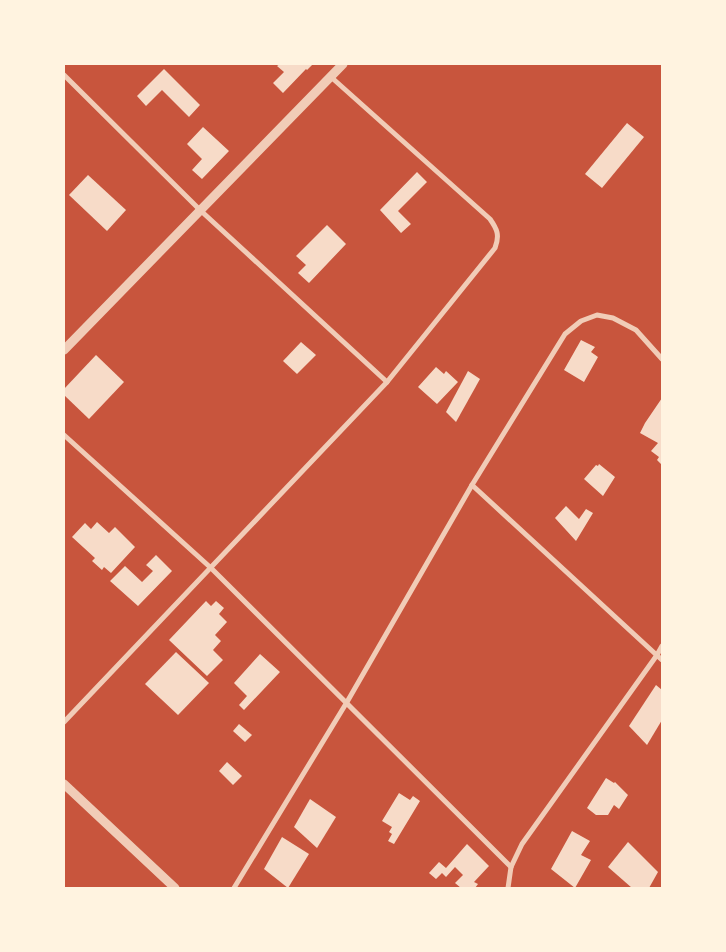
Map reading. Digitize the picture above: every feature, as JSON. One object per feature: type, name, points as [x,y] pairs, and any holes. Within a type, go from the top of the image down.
[{"type":"street","points":[[64,350],[343,64]]},
{"type":"street","points":[[64,75],[200,210],[387,382]]},
{"type":"street","points":[[64,722],[387,382],[495,248],[499,238],[497,228],[490,219],[331,77]]},
{"type":"street","points":[[234,888],[347,702],[472,486],[565,334],[581,321],[597,315],[613,318],[636,330],[662,359]]},
{"type":"street","points":[[64,434],[211,568],[511,866]]},
{"type":"street","points":[[472,486],[662,660]]},
{"type":"street","points":[[508,888],[511,866],[522,844],[662,646]]},
{"type":"street","points":[[64,784],[175,888]]},
{"type":"building","points":[[280,64],[313,64],[283,93],[273,83],[284,72],[277,66]]},
{"type":"building","points":[[164,69],[200,105],[189,117],[162,90],[146,106],[137,96]]},
{"type":"building","points":[[627,123],[644,137],[602,188],[585,174]]},
{"type":"building","points":[[203,127],[229,151],[202,179],[192,170],[202,159],[187,144]]},
{"type":"building","points":[[417,172],[427,182],[398,211],[411,224],[401,233],[380,210]]},
{"type":"building","points":[[88,175],[126,210],[107,231],[69,195]]},
{"type":"building","points":[[327,225],[346,244],[309,283],[298,273],[306,265],[296,256]]},
{"type":"building","points":[[581,340],[595,347],[591,352],[598,357],[584,382],[564,370]]},
{"type":"building","points":[[301,342],[316,355],[297,374],[283,361]]},
{"type":"building","points":[[96,355],[124,382],[89,419],[64,395],[64,389]]},
{"type":"building","points":[[436,367],[444,374],[446,371],[458,382],[437,404],[418,387]]},
{"type":"building","points":[[468,371],[480,379],[456,422],[446,412]]},
{"type":"building","points":[[662,398],[662,465],[657,460],[659,457],[651,451],[658,443],[640,433]]},
{"type":"building","points":[[599,464],[615,477],[603,496],[584,479]]},
{"type":"building","points":[[566,506],[579,519],[586,509],[593,513],[576,541],[555,518]]},
{"type":"building","points":[[97,522],[109,533],[115,527],[135,547],[111,573],[104,567],[102,570],[92,561],[95,558],[72,537],[85,523],[91,529]]},
{"type":"building","points":[[156,555],[172,571],[138,606],[110,581],[125,566],[142,582],[153,571],[146,565]]},
{"type":"building","points":[[206,601],[211,606],[216,601],[224,608],[219,614],[227,622],[215,635],[221,641],[213,650],[223,660],[207,676],[169,640]]},
{"type":"building","points":[[176,652],[209,683],[178,715],[145,684]]},
{"type":"building","points":[[260,654],[280,672],[244,710],[239,705],[247,696],[234,683]]},
{"type":"building","points":[[656,685],[662,690],[662,720],[647,745],[629,726]]},
{"type":"building","points":[[239,724],[252,735],[245,742],[233,731]]},
{"type":"building","points":[[227,762],[242,776],[233,785],[219,771]]},
{"type":"building","points":[[606,778],[615,782],[628,795],[619,809],[614,805],[608,815],[596,815],[587,808]]},
{"type":"building","points":[[399,793],[410,800],[413,796],[420,801],[394,844],[388,841],[392,834],[389,832],[392,827],[382,821]]},
{"type":"building","points":[[310,799],[336,817],[317,848],[294,827]]},
{"type":"building","points":[[572,831],[590,841],[581,855],[591,860],[575,888],[551,869]]},
{"type":"building","points":[[282,837],[309,854],[288,888],[264,869]]},
{"type":"building","points":[[628,842],[658,872],[649,888],[632,888],[608,867]]},
{"type":"building","points":[[467,844],[489,866],[474,882],[478,884],[475,888],[461,888],[455,883],[463,875],[455,867],[446,877],[442,873],[436,879],[429,873],[439,862],[446,868]]}]
